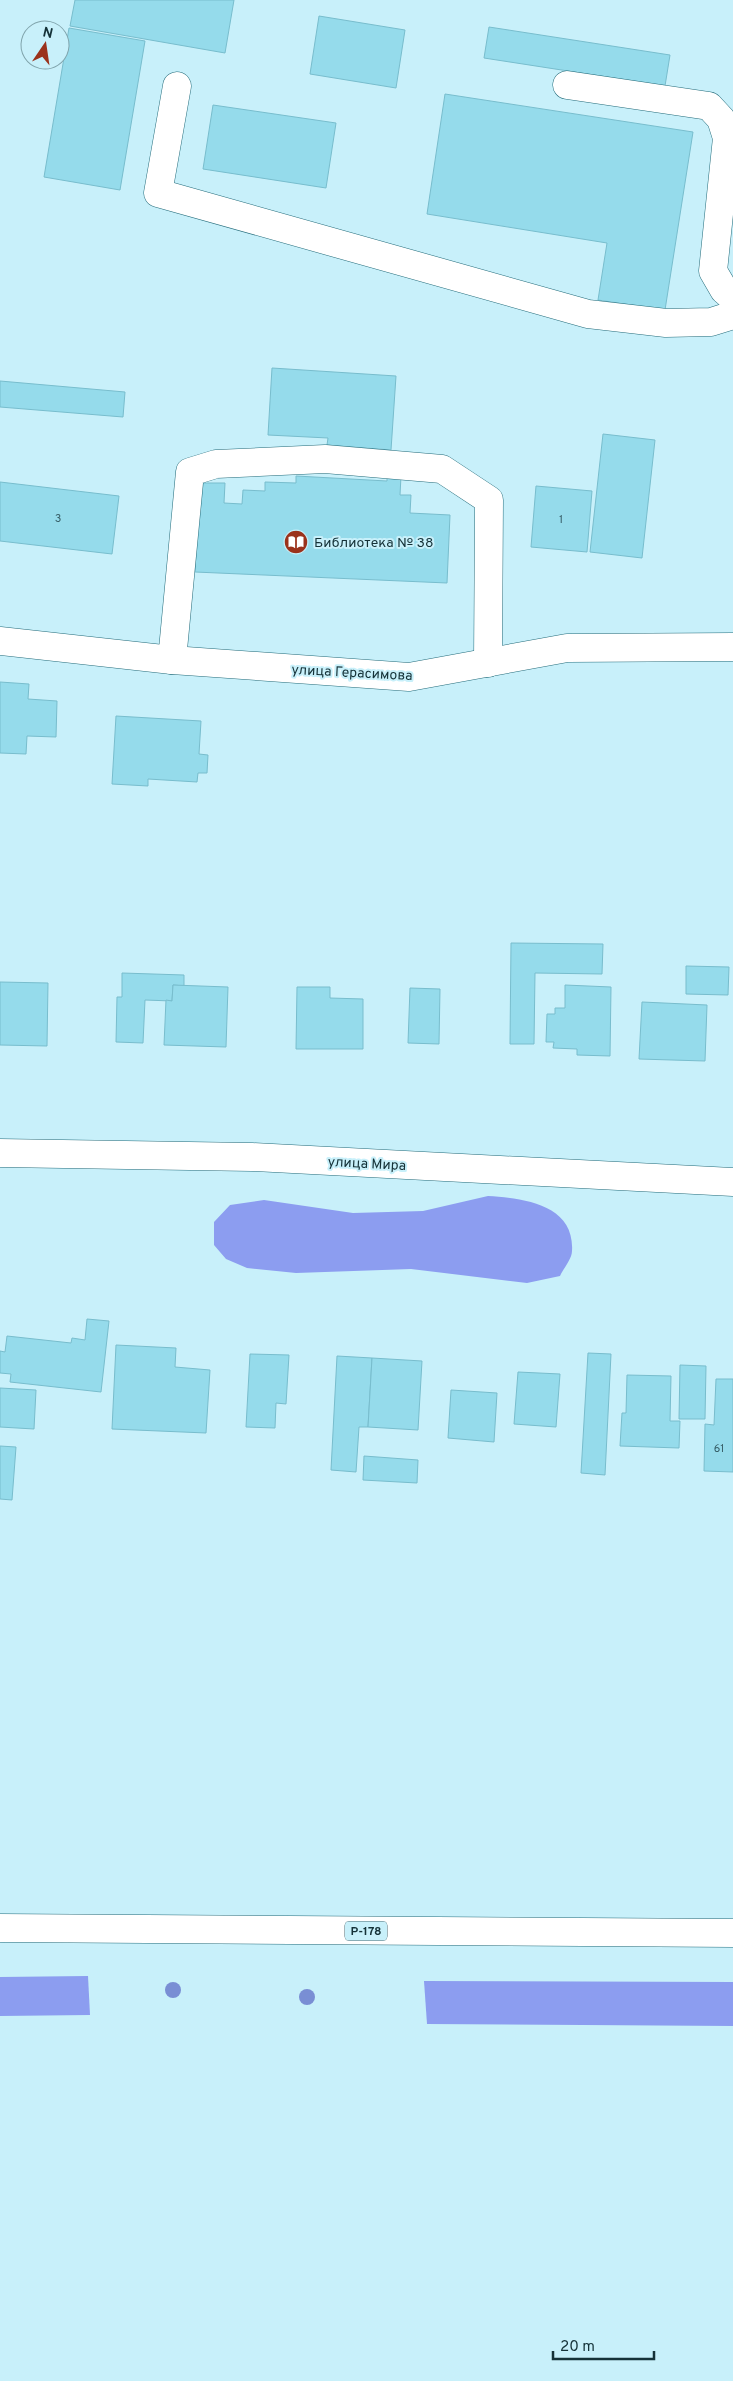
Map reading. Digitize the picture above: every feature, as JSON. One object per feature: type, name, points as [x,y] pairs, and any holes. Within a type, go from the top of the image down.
[{"type":"main road","points":[[176,86],[158,193],[588,314],[666,323],[711,322],[733,315]]},
{"type":"main road","points":[[567,86],[709,106],[721,119],[727,138],[713,271],[724,290],[733,298]]},
{"type":"main road","points":[[172,660],[190,472],[216,464],[325,459],[442,470],[489,500],[488,663]]},
{"type":"main road","name":"улица Герасимова","points":[[0,641],[172,660],[409,677],[568,648],[733,647]]},
{"type":"main road","name":"улица Мира","points":[[0,1153],[252,1157],[733,1182]]},
{"type":"main road","name":"Р-178","points":[[0,1928],[733,1934]]},
{"type":"shaded area","points":[[488,1196],[530,1202],[556,1213],[565,1223],[571,1235],[572,1254],[560,1276],[527,1283],[411,1269],[296,1273],[247,1268],[226,1259],[214,1245],[214,1222],[230,1205],[264,1200],[353,1213],[423,1211]]},
{"type":"shaded area","points":[[88,1976],[90,2015],[0,2016],[0,1977]]},
{"type":"shaded area","points":[[424,1981],[733,1982],[733,2026],[427,2024]]},
{"type":"building","points":[[75,0],[234,0],[225,53],[70,26]]},
{"type":"building","points":[[319,16],[405,30],[396,88],[310,74]]},
{"type":"building","points":[[489,27],[670,55],[665,86],[484,58]]},
{"type":"building","points":[[70,28],[145,41],[120,190],[44,177],[62,70],[70,70]]},
{"type":"building","points":[[445,94],[693,132],[665,310],[598,300],[607,243],[427,214]]},
{"type":"building","points":[[213,105],[336,123],[326,188],[203,169]]},
{"type":"building","points":[[272,368],[396,376],[391,450],[327,445],[328,438],[268,435]]},
{"type":"building","points":[[0,381],[125,392],[123,417],[0,407]]},
{"type":"building","points":[[603,434],[655,440],[642,558],[590,552]]},
{"type":"building","points":[[296,476],[387,481],[387,476],[401,476],[400,495],[411,495],[410,513],[450,515],[447,583],[195,572],[199,483],[225,483],[224,503],[242,504],[243,490],[265,491],[265,482],[296,483]]},
{"type":"building","points":[[0,482],[119,496],[112,554],[0,541]]},
{"type":"building","points":[[536,486],[592,491],[587,552],[531,547]]},
{"type":"building","points":[[0,682],[29,684],[28,699],[57,701],[56,737],[27,736],[26,754],[0,753]]},
{"type":"building","points":[[116,716],[201,721],[199,754],[208,755],[207,773],[198,773],[197,782],[148,779],[148,786],[112,784]]},
{"type":"building","points":[[511,943],[603,944],[602,974],[535,973],[534,1044],[510,1044]]},
{"type":"building","points":[[686,966],[729,967],[728,995],[686,994]]},
{"type":"building","points":[[122,973],[184,975],[184,986],[173,985],[172,1001],[145,1000],[143,1043],[116,1042],[117,997],[122,997]]},
{"type":"building","points":[[0,982],[48,983],[47,1046],[0,1045]]},
{"type":"building","points":[[173,985],[228,987],[226,1047],[164,1045],[166,1000],[172,1001]]},
{"type":"building","points":[[565,985],[611,987],[610,1056],[577,1055],[577,1049],[553,1048],[554,1042],[546,1042],[547,1014],[555,1014],[555,1008],[565,1008]]},
{"type":"building","points":[[297,987],[330,987],[330,998],[363,999],[363,1049],[296,1049]]},
{"type":"building","points":[[410,988],[440,989],[439,1044],[408,1043]]},
{"type":"building","points":[[642,1002],[707,1005],[705,1061],[639,1059]]},
{"type":"building","points":[[87,1319],[109,1321],[101,1392],[10,1382],[11,1374],[0,1373],[0,1351],[5,1352],[7,1336],[71,1343],[72,1338],[85,1340]]},
{"type":"building","points":[[116,1345],[176,1348],[175,1367],[210,1370],[206,1433],[112,1429]]},
{"type":"building","points":[[588,1353],[611,1354],[605,1475],[581,1473]]},
{"type":"building","points":[[250,1354],[289,1355],[286,1404],[276,1403],[275,1428],[246,1427]]},
{"type":"building","points":[[337,1356],[372,1358],[368,1427],[359,1427],[356,1472],[331,1470]]},
{"type":"building","points":[[372,1358],[422,1361],[418,1430],[368,1427]]},
{"type":"building","points":[[680,1365],[706,1366],[705,1419],[679,1419]]},
{"type":"building","points":[[518,1372],[560,1374],[556,1427],[514,1424]]},
{"type":"building","points":[[627,1375],[671,1376],[670,1421],[680,1421],[679,1448],[620,1446],[622,1413],[626,1413]]},
{"type":"building","points":[[716,1379],[733,1379],[733,1472],[704,1471],[705,1424],[714,1425]]},
{"type":"building","points":[[0,1388],[36,1390],[34,1429],[0,1427]]},
{"type":"building","points":[[451,1390],[497,1393],[494,1442],[448,1438]]},
{"type":"building","points":[[0,1446],[16,1447],[12,1500],[0,1499]]},
{"type":"building","points":[[364,1456],[418,1460],[417,1483],[363,1480]]},
{"type":"place","name":"Библиотека № 38","points":[[296,542]]}]
